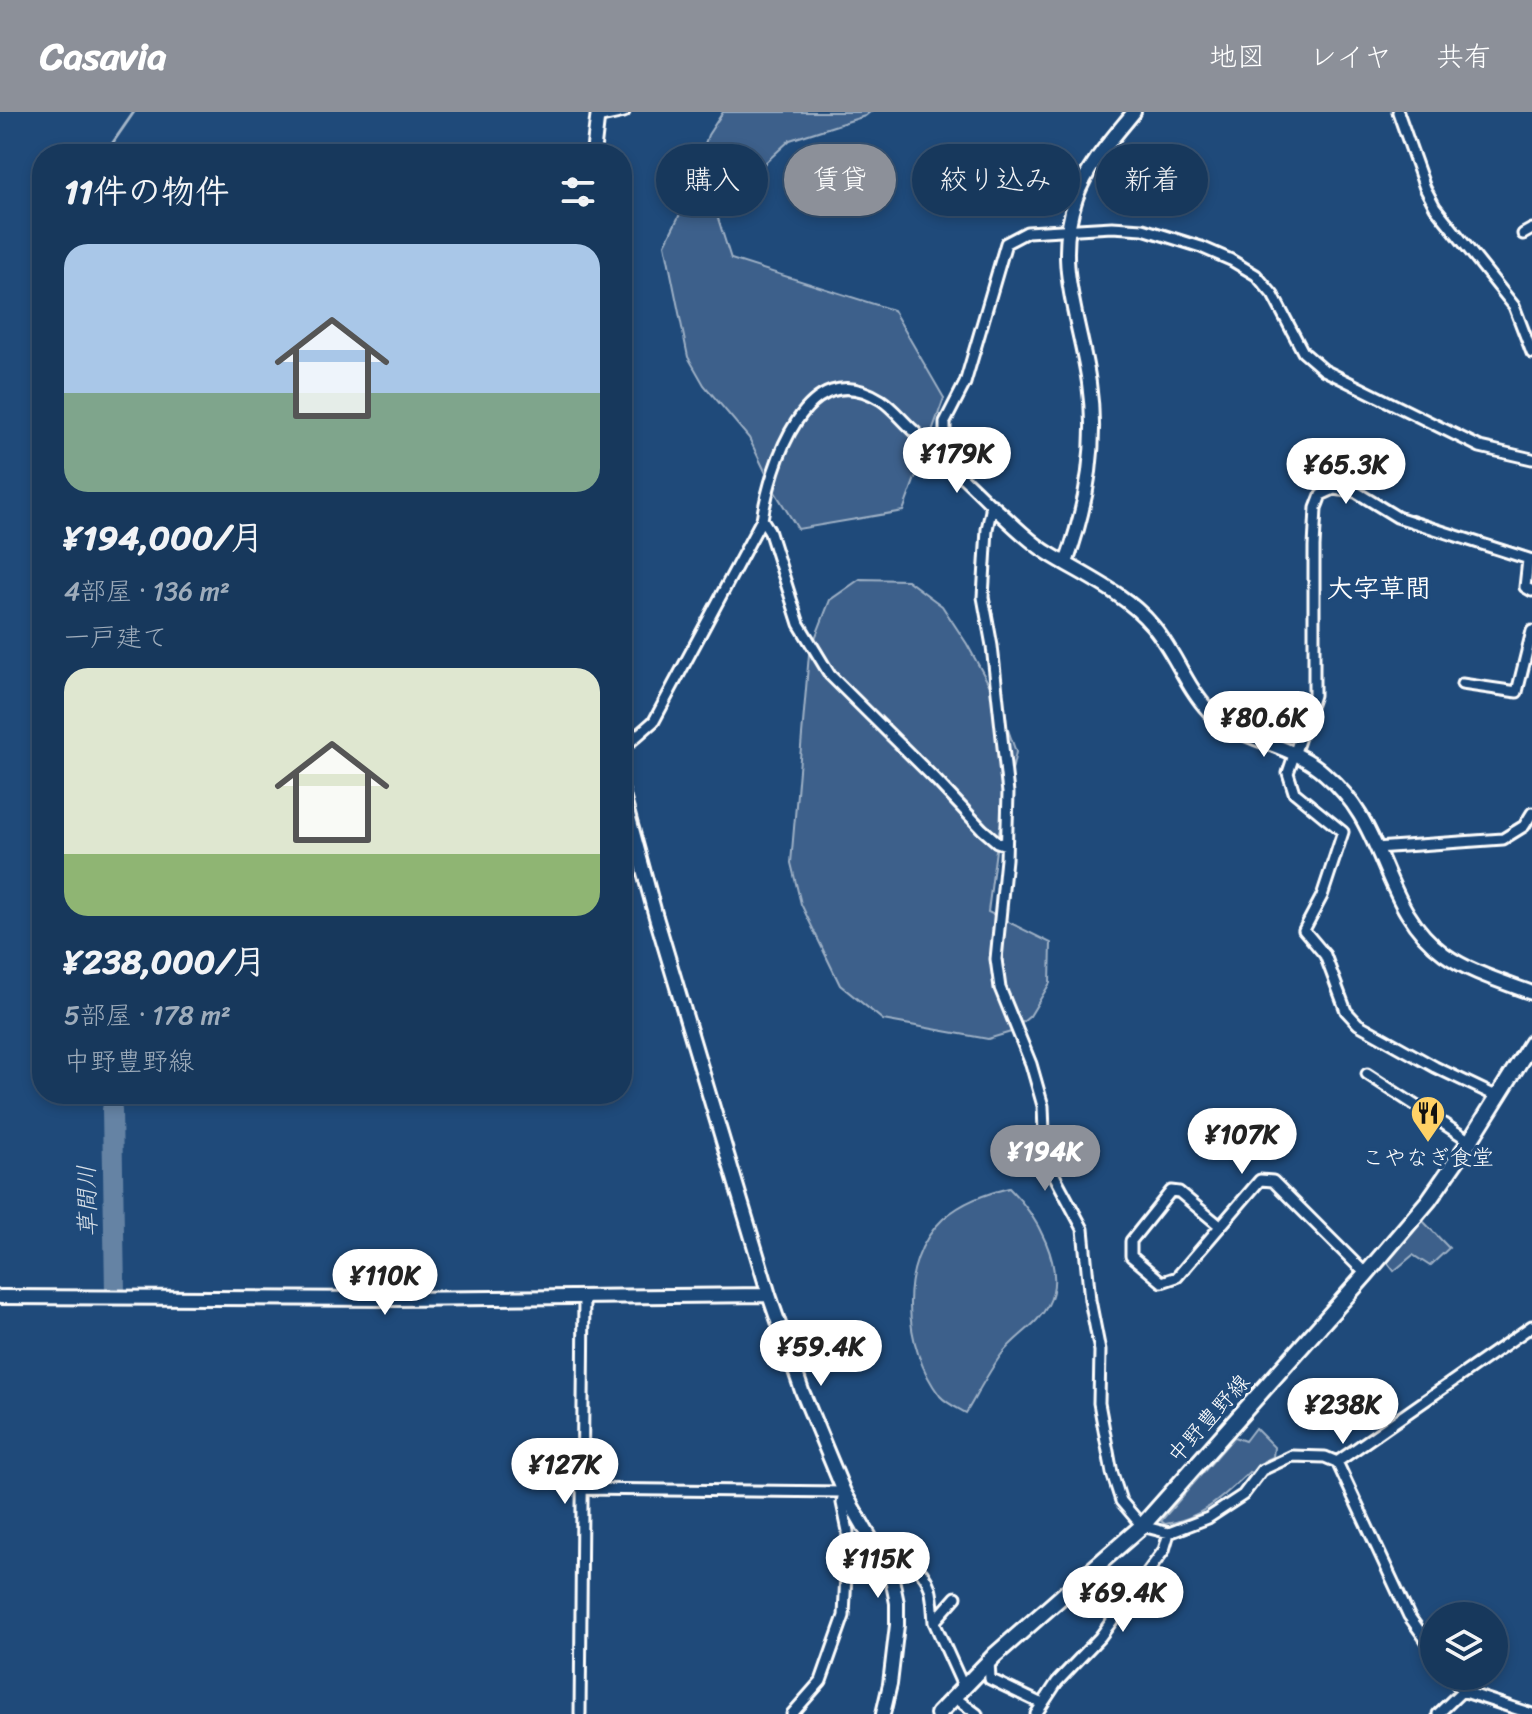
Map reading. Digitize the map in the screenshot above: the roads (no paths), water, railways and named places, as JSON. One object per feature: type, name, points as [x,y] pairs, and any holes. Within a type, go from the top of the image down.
[{"type":"main road","name":"中野豊野線","points":[[938,1714],[989,1661],[1142,1526],[1366,1274],[1429,1200],[1532,1042]]},
{"type":"street","points":[[594,144],[598,115],[624,112]]},
{"type":"street","points":[[1066,563],[1077,534],[1090,472],[1093,422],[1089,380],[1066,275],[1067,230],[1076,195],[1093,165],[1134,112]]},
{"type":"street","points":[[1398,112],[1425,188],[1435,207],[1514,306],[1532,353]]},
{"type":"street","points":[[945,461],[945,422],[965,383],[1006,243],[1027,232],[1112,227],[1143,229],[1231,260],[1256,275],[1273,295],[1303,352],[1324,370],[1480,447],[1532,459]]},
{"type":"street","points":[[632,740],[654,721],[762,519],[767,490],[791,430],[804,408],[836,389],[850,389],[881,400],[992,506],[1046,552],[1126,600],[1153,625],[1209,711],[1236,728],[1295,753],[1322,770],[1343,791],[1360,815],[1389,882],[1411,922],[1444,954],[1532,993]]},
{"type":"street","points":[[1498,1097],[1370,1032],[1346,1011],[1325,955],[1304,930],[1322,896],[1343,832],[1294,792],[1288,773],[1314,695],[1314,547],[1316,508],[1321,495],[1334,489],[1356,492],[1397,517],[1530,560],[1525,587],[1532,591]]},
{"type":"street","points":[[992,506],[987,529],[983,597],[1008,793],[996,959],[1000,988],[1031,1064],[1043,1106],[1045,1158],[1083,1229],[1090,1300],[1100,1351],[1099,1403],[1112,1473],[1121,1501],[1142,1526],[1169,1533],[1208,1518],[1243,1495],[1262,1470],[1292,1456],[1325,1457],[1337,1462],[1409,1616],[1420,1631]]},
{"type":"street","points":[[762,519],[769,530],[799,624],[830,675],[982,829],[997,842],[1006,845]]},
{"type":"street","points":[[1462,684],[1517,692],[1528,666],[1532,631]]},
{"type":"street","points":[[1376,848],[1503,839],[1524,826],[1532,813]]},
{"type":"street","points":[[632,829],[769,1295],[802,1391],[844,1492],[891,1574],[897,1603],[890,1684],[883,1714]]},
{"type":"street","points":[[1367,1074],[1470,1141]]},
{"type":"street","points":[[1220,1226],[1179,1192],[1171,1191],[1131,1241],[1131,1256],[1162,1282],[1177,1277],[1260,1180],[1273,1181],[1366,1274]]},
{"type":"street","points":[[0,1297],[584,1298],[769,1295]]},
{"type":"street","points":[[580,1714],[584,1298]]},
{"type":"street","points":[[1337,1462],[1532,1326]]},
{"type":"street","points":[[581,1489],[844,1492]]},
{"type":"street","points":[[792,1714],[821,1681],[844,1616],[848,1531],[842,1503],[844,1492]]},
{"type":"street","points":[[1036,1714],[1057,1682],[1109,1625],[1164,1550],[1169,1533]]},
{"type":"street","points":[[876,1545],[883,1544],[901,1553],[922,1573],[931,1590],[934,1622],[958,1691],[977,1714]]},
{"type":"street","points":[[934,1622],[956,1597]]},
{"type":"street","points":[[989,1661],[990,1679],[1042,1704]]},
{"type":"street","points":[[1438,1714],[1462,1691],[1532,1714]]},
{"type":"waterway","name":"草間川","points":[[112,144],[134,112]]},
{"type":"waterway","name":"草間川","points":[[112,1109],[115,1292]]},
{"type":"place","name":"こやなぎ食堂","points":[[1428,1144]]},
{"type":"district","name":"大字草間","points":[[1379,588]]}]
